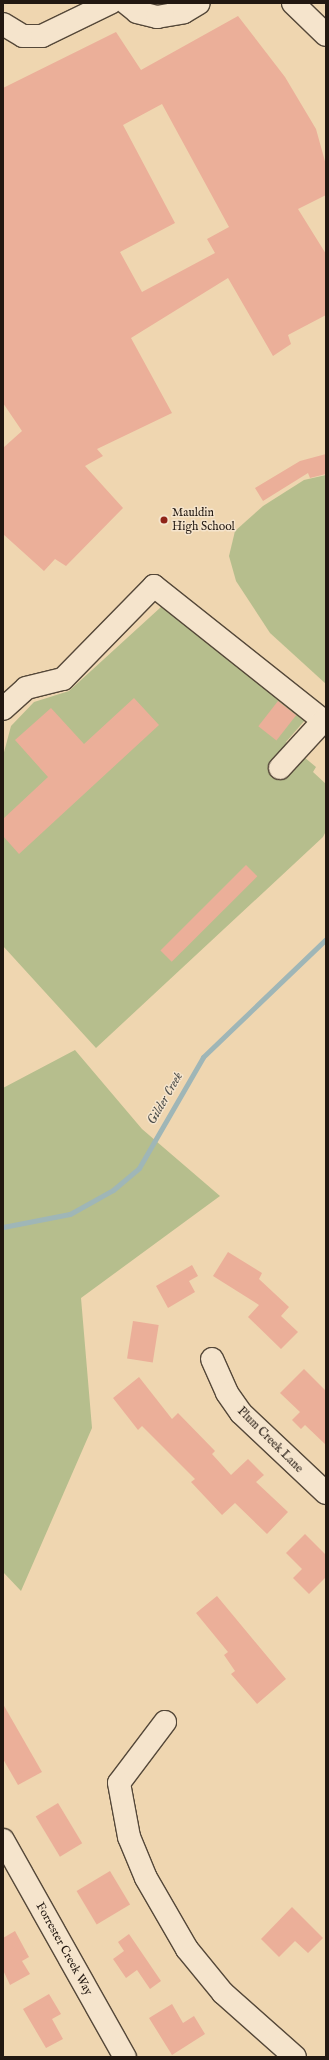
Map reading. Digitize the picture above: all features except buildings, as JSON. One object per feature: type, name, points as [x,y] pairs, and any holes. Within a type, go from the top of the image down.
[{"type":"street","points":[[3,24],[23,36],[42,36],[110,3]]},
{"type":"street","points":[[126,3],[137,12],[157,17],[184,12],[199,3]]},
{"type":"street","points":[[293,3],[326,35]]},
{"type":"street","points":[[3,709],[26,688],[63,679],[154,586],[324,722],[280,768]]},
{"type":"street","name":"Plum Creek Lane","points":[[212,1359],[227,1393],[241,1413],[326,1494]]},
{"type":"street","points":[[165,1722],[119,1783],[128,1837],[146,1878],[187,1949],[223,1993],[295,2057]]},
{"type":"street","name":"Forrester Creek Way","points":[[3,1840],[126,2057]]},
{"type":"green space","points":[[326,475],[326,684],[270,633],[236,581],[229,556],[235,531],[263,506],[304,480]]},
{"type":"green space","points":[[161,607],[166,607],[306,719],[286,742],[316,767],[313,772],[326,784],[326,831],[323,837],[96,1048],[3,946],[3,756],[11,726],[34,702],[69,691]]},
{"type":"green space","points":[[75,1050],[142,1129],[220,1196],[81,1298],[92,1428],[21,1591],[3,1572],[3,1088]]},
{"type":"waterway","name":"Gilder Creek","points":[[3,1227],[70,1214],[113,1190],[139,1168],[203,1057],[326,939]]},
{"type":"place","name":"Mauldin High School","points":[[164,520]]}]
